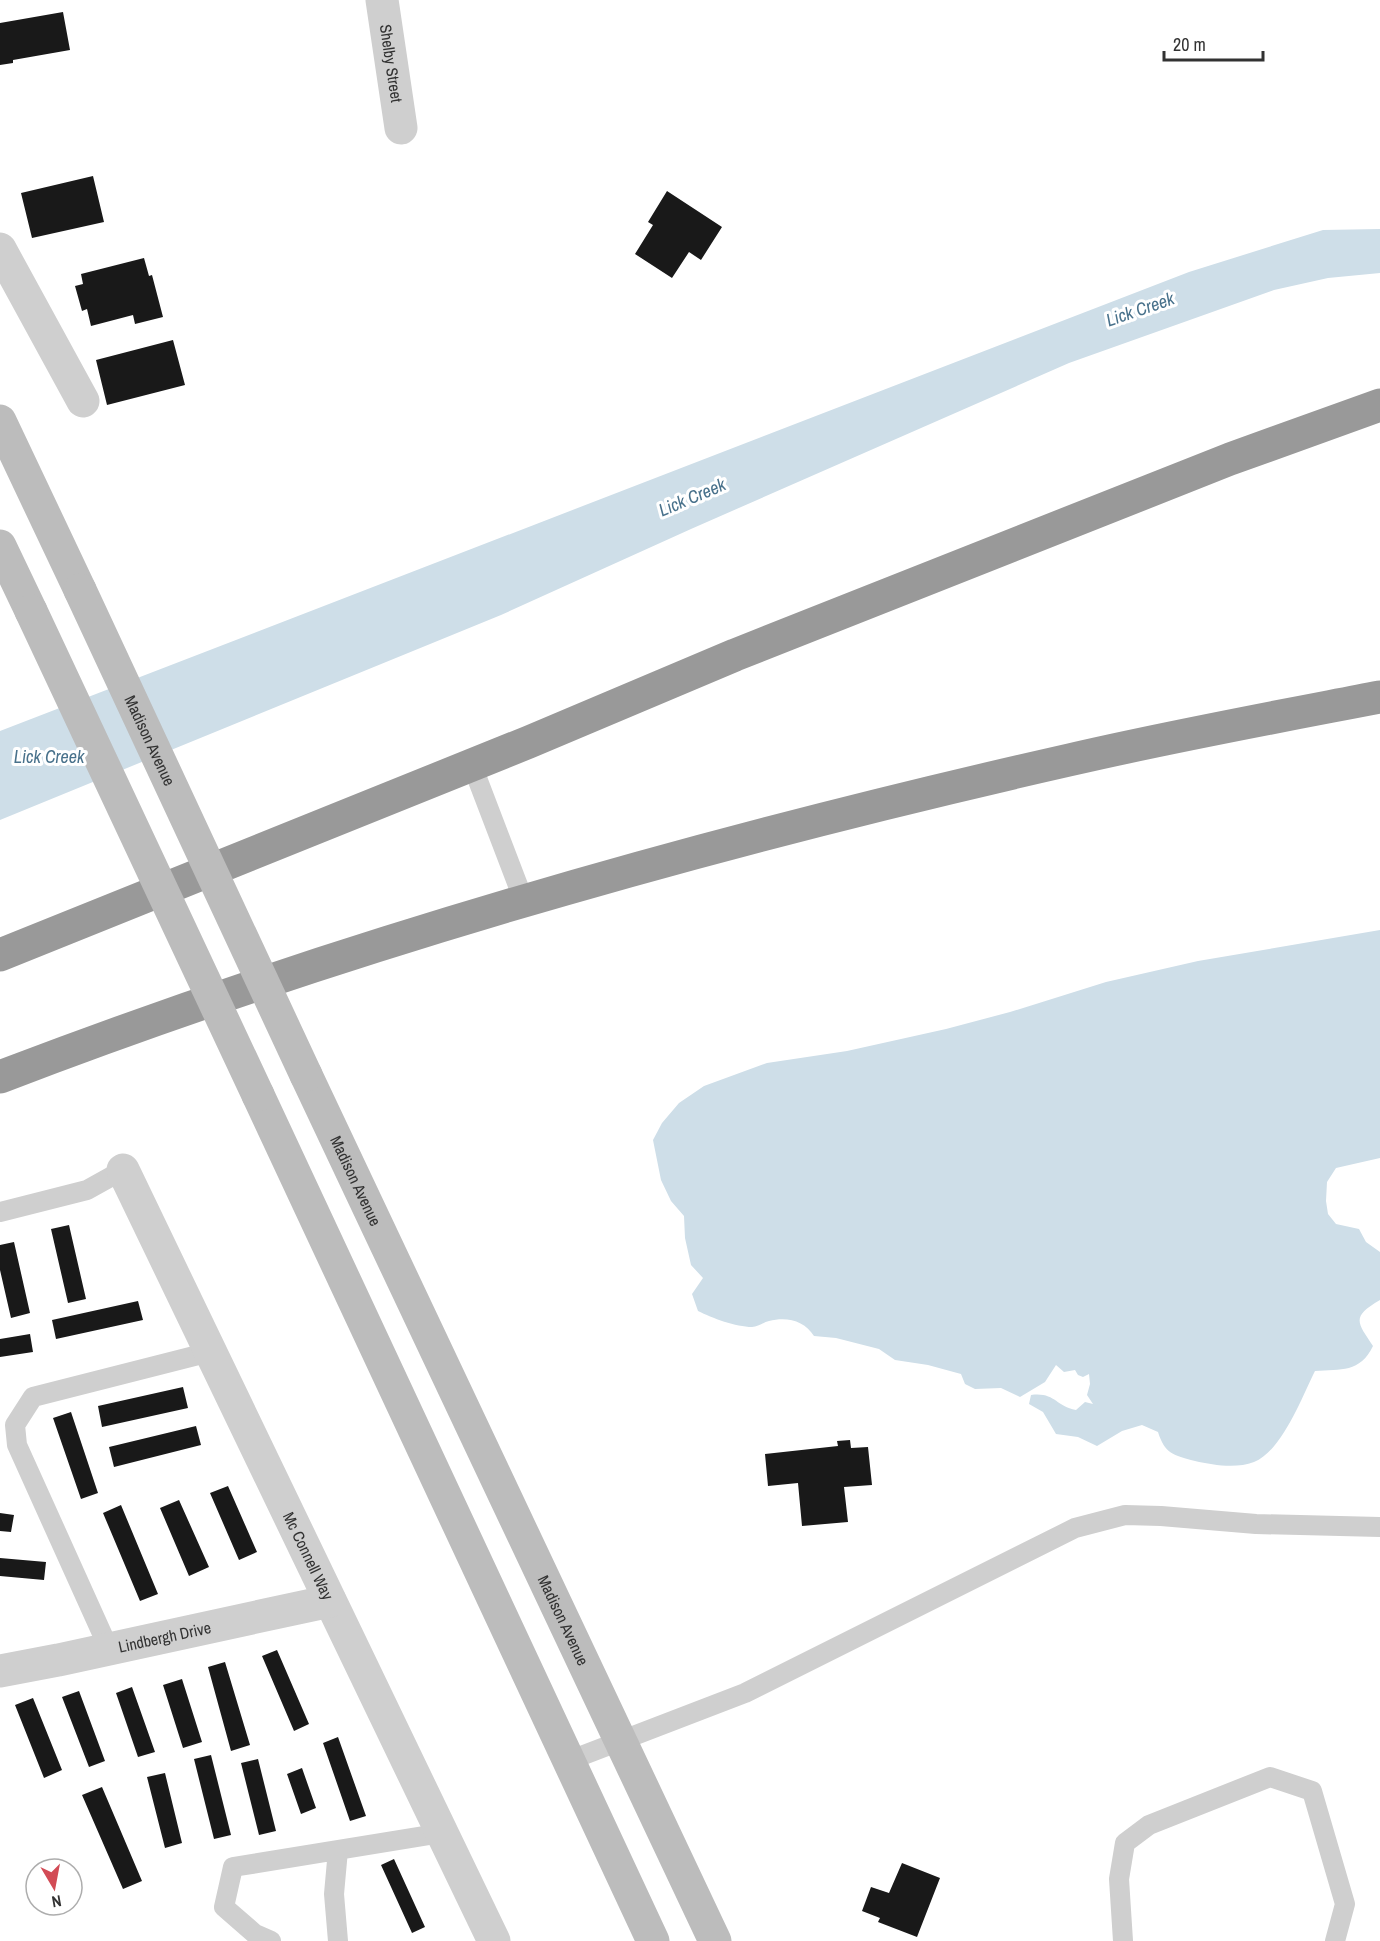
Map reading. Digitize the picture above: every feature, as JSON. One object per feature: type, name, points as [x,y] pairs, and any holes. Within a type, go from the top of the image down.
[{"type":"highway","points":[[0,955],[472,765],[801,629],[1230,459],[1380,405]]},
{"type":"highway","points":[[0,1077],[255,986],[600,878],[1026,770],[1188,734],[1380,697]]},
{"type":"main road","name":"Madison Avenue","points":[[0,421],[714,1941]]},
{"type":"main road","points":[[0,546],[653,1941]]},
{"type":"street","name":"Shelby Street","points":[[382,0],[402,128]]},
{"type":"street","points":[[0,249],[83,401]]},
{"type":"street","name":"Mc Connell Way","points":[[123,1170],[494,1941]]},
{"type":"street","name":"Lindbergh Drive","points":[[0,1671],[330,1601]]},
{"type":"lane","points":[[472,765],[524,901]]},
{"type":"lane","points":[[0,1212],[87,1190],[123,1170]]},
{"type":"lane","points":[[109,1649],[17,1445],[15,1425],[33,1397],[210,1352]]},
{"type":"lane","points":[[568,1761],[745,1693],[1076,1528],[1125,1515],[1256,1524],[1380,1527]]},
{"type":"lane","points":[[1123,1941],[1119,1879],[1125,1843],[1149,1825],[1269,1777],[1312,1791],[1345,1904],[1335,1941]]},
{"type":"lane","points":[[271,1941],[255,1934],[224,1907],[233,1868],[442,1833]]},
{"type":"lane","points":[[338,1941],[334,1894],[339,1850]]},
{"type":"water","name":"Lick Creek","points":[[1380,229],[1380,273],[1328,278],[1274,290],[1069,363],[501,615],[0,820],[0,731],[1189,272],[1323,230]]},
{"type":"water","points":[[1380,930],[1380,1158],[1336,1168],[1327,1182],[1326,1201],[1328,1214],[1336,1224],[1359,1229],[1366,1242],[1380,1252],[1380,1300],[1364,1311],[1360,1320],[1363,1331],[1373,1346],[1368,1355],[1356,1365],[1349,1368],[1315,1371],[1290,1422],[1274,1447],[1254,1462],[1224,1466],[1181,1457],[1167,1449],[1158,1432],[1142,1425],[1122,1431],[1097,1446],[1078,1437],[1056,1434],[1043,1412],[1029,1404],[1031,1395],[1050,1397],[1063,1406],[1076,1410],[1085,1402],[1093,1404],[1087,1395],[1090,1384],[1089,1374],[1083,1377],[1075,1370],[1064,1372],[1056,1365],[1045,1382],[1020,1397],[1001,1388],[975,1389],[965,1384],[961,1374],[928,1365],[895,1360],[879,1349],[836,1338],[814,1336],[801,1323],[795,1321],[782,1319],[746,1327],[724,1322],[698,1311],[692,1294],[703,1278],[691,1265],[685,1238],[684,1216],[671,1201],[661,1180],[653,1140],[662,1123],[679,1103],[704,1086],[767,1063],[847,1051],[946,1029],[1106,982],[1198,961]]},
{"type":"building","points":[[63,12],[70,50],[13,60],[13,63],[0,65],[0,23]]},
{"type":"building","points":[[93,176],[104,222],[32,238],[21,193]]},
{"type":"building","points":[[667,191],[722,227],[701,260],[689,252],[672,278],[635,254],[653,225],[648,222]]},
{"type":"building","points":[[144,258],[149,276],[152,275],[163,317],[135,324],[133,315],[91,326],[87,309],[82,311],[75,286],[83,284],[81,274]]},
{"type":"building","points":[[173,340],[185,385],[107,405],[96,360]]},
{"type":"building","points":[[69,1225],[86,1299],[68,1303],[51,1229]]},
{"type":"building","points":[[14,1242],[30,1313],[11,1318],[0,1270],[0,1245]]},
{"type":"building","points":[[138,1301],[143,1320],[56,1339],[52,1320]]},
{"type":"building","points":[[30,1334],[33,1352],[0,1357],[0,1339]]},
{"type":"building","points":[[183,1387],[188,1408],[102,1427],[98,1406]]},
{"type":"building","points":[[71,1412],[98,1493],[81,1499],[53,1418]]},
{"type":"building","points":[[196,1426],[201,1445],[114,1467],[109,1447]]},
{"type":"building","points":[[850,1440],[851,1448],[868,1447],[872,1485],[844,1487],[848,1522],[802,1526],[798,1483],[768,1486],[765,1454],[838,1446],[837,1441]]},
{"type":"building","points":[[228,1486],[257,1552],[239,1560],[210,1493]]},
{"type":"building","points":[[179,1500],[209,1567],[189,1576],[160,1508]]},
{"type":"building","points":[[121,1505],[158,1594],[140,1601],[103,1513]]},
{"type":"building","points":[[0,1513],[14,1515],[11,1532],[0,1531]]},
{"type":"building","points":[[0,1558],[46,1562],[44,1580],[0,1576]]},
{"type":"building","points":[[277,1650],[309,1724],[294,1731],[262,1656]]},
{"type":"building","points":[[225,1662],[250,1745],[231,1751],[208,1667]]},
{"type":"building","points":[[182,1679],[202,1742],[183,1748],[163,1685]]},
{"type":"building","points":[[132,1687],[155,1752],[138,1757],[116,1693]]},
{"type":"building","points":[[79,1691],[105,1761],[89,1767],[62,1697]]},
{"type":"building","points":[[33,1698],[62,1770],[44,1778],[15,1705]]},
{"type":"building","points":[[338,1737],[366,1816],[350,1821],[323,1743]]},
{"type":"building","points":[[211,1755],[231,1835],[214,1839],[194,1759]]},
{"type":"building","points":[[258,1759],[276,1831],[259,1835],[241,1763]]},
{"type":"building","points":[[302,1768],[316,1808],[301,1814],[287,1774]]},
{"type":"building","points":[[165,1773],[182,1843],[165,1848],[147,1777]]},
{"type":"building","points":[[102,1787],[142,1881],[123,1889],[82,1795]]},
{"type":"building","points":[[394,1859],[425,1927],[412,1933],[381,1865]]},
{"type":"building","points":[[902,1863],[940,1878],[917,1937],[878,1922],[880,1918],[862,1911],[871,1887],[889,1893]]}]
